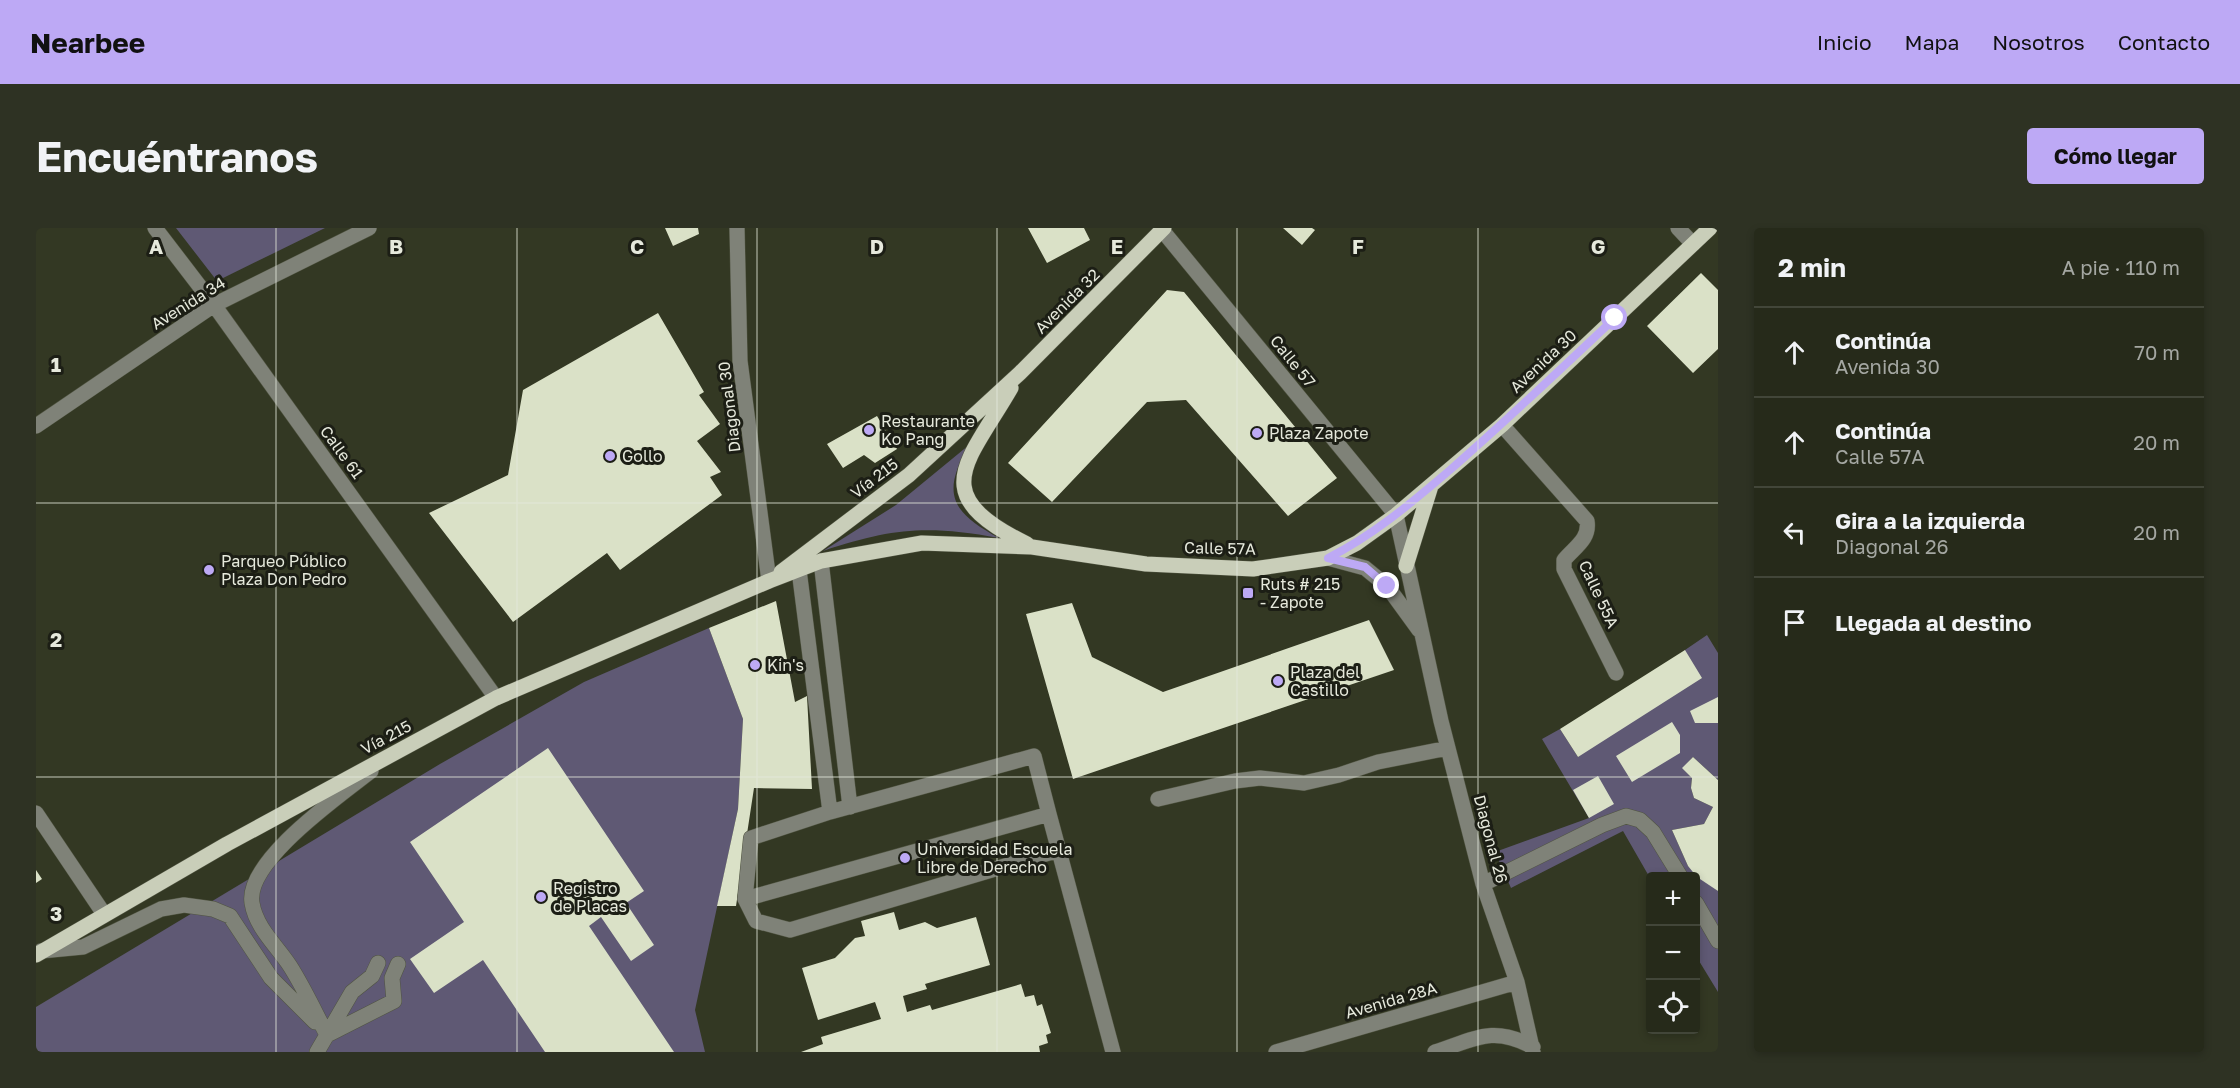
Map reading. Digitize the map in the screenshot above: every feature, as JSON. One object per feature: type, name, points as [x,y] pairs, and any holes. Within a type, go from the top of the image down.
[{"type":"main road","name":"Avenida 30","points":[[1396,515],[1502,424],[1710,228]]},
{"type":"main road","name":"Avenida 32","points":[[1020,373],[1163,229]]},
{"type":"main road","name":"Vía 215","points":[[769,581],[909,475],[1020,373]]},
{"type":"main road","points":[[1020,373],[963,471],[964,490],[972,509],[995,528],[1032,547]]},
{"type":"main road","points":[[1406,566],[1431,485]]},
{"type":"main road","name":"Calle 57A","points":[[1032,547],[1146,564],[1253,569],[1328,558],[1357,543],[1396,515]]},
{"type":"main road","name":"Vía 215","points":[[39,953],[104,914],[496,699],[769,581],[821,561],[922,543],[1032,547]]},
{"type":"street","name":"Calle 61","points":[[155,228],[214,305],[496,699]]},
{"type":"street","name":"Avenida 34","points":[[36,426],[214,305],[369,228]]},
{"type":"street","name":"Diagonal 30","points":[[737,228],[740,361],[769,581]]},
{"type":"street","points":[[1678,228],[1693,244]]},
{"type":"street","name":"Calle 57","points":[[1163,229],[1396,515]]},
{"type":"street","name":"Calle 55A","points":[[1502,424],[1587,521],[1589,531],[1583,541],[1564,560],[1564,569],[1616,673]]},
{"type":"street","name":"Diagonal 26","points":[[1396,515],[1448,748],[1483,884],[1517,982],[1533,1050]]},
{"type":"street","name":"Diagonal 26","points":[[1328,558],[1365,567],[1387,586],[1421,632]]},
{"type":"street","points":[[821,561],[850,807]]},
{"type":"street","points":[[799,570],[830,812]]},
{"type":"street","points":[[1158,799],[1235,781],[1260,778],[1304,783],[1340,775],[1378,762],[1448,748]]},
{"type":"street","points":[[327,1035],[290,966],[259,924],[252,902],[255,884],[271,855],[396,752]]},
{"type":"street","points":[[1059,850],[790,930],[756,921],[745,899],[751,838],[830,812],[1035,756],[1113,1052]]},
{"type":"street","points":[[36,813],[104,914]]},
{"type":"street","points":[[745,899],[1049,814]]},
{"type":"street","points":[[1483,884],[1602,825],[1626,816],[1640,820],[1653,832],[1678,872]]},
{"type":"street","points":[[39,953],[83,947],[161,909],[184,905],[213,909],[230,916],[271,978],[327,1035]]},
{"type":"street","points":[[1700,911],[1718,941]]},
{"type":"street","points":[[317,1052],[352,992],[372,976],[378,963]]},
{"type":"street","points":[[327,1035],[394,1001],[392,978],[398,964]]},
{"type":"street","name":"Avenida 28A","points":[[1276,1052],[1517,982]]},
{"type":"street","points":[[1435,1052],[1492,1034],[1513,1036],[1533,1050]]},
{"type":"shaded area","points":[[176,228],[325,228],[217,281]]},
{"type":"shaded area","points":[[969,445],[955,477],[956,500],[961,510],[970,519],[999,538],[951,531],[910,531],[869,537],[823,551],[896,505]]},
{"type":"shaded area","points":[[709,628],[743,719],[738,809],[695,1010],[705,1052],[36,1052],[36,1007],[440,764],[584,682]]},
{"type":"shaded area","points":[[1707,635],[1718,653],[1718,780],[1693,757],[1683,768],[1692,778],[1691,788],[1694,798],[1713,807],[1704,824],[1672,830],[1688,866],[1695,872],[1647,872],[1623,831],[1511,888],[1495,852],[1589,818],[1542,739],[1560,729],[1578,757],[1685,650]]},
{"type":"shaded area","points":[[1700,876],[1718,891],[1718,992],[1700,963]]},
{"type":"building","points":[[665,228],[698,228],[699,234],[673,246]]},
{"type":"building","points":[[1028,228],[1084,228],[1090,240],[1047,263]]},
{"type":"building","points":[[1283,228],[1312,228],[1315,230],[1302,245]]},
{"type":"building","points":[[1701,273],[1718,290],[1718,349],[1693,373],[1647,326]]},
{"type":"building","name":"Plaza Zapote","points":[[1167,290],[1184,292],[1337,478],[1288,516],[1186,400],[1147,402],[1052,502],[1008,463]]},
{"type":"building","name":"Gollo","points":[[658,313],[704,392],[699,395],[720,424],[697,441],[721,472],[710,477],[722,495],[620,570],[607,553],[513,622],[429,513],[508,475],[523,390]]},
{"type":"building","name":"Restaurante Ko Pang","points":[[877,416],[897,449],[875,463],[864,455],[843,468],[827,444]]},
{"type":"building","points":[[776,601],[795,702],[807,696],[812,789],[754,788],[736,906],[717,906],[738,809],[743,719],[709,628]]},
{"type":"building","name":"Plaza del Castillo","points":[[1072,603],[1092,657],[1163,692],[1369,620],[1394,670],[1073,779],[1026,614]]},
{"type":"building","points":[[1685,650],[1702,678],[1578,757],[1560,729]]},
{"type":"building","points":[[1718,697],[1718,723],[1695,723],[1690,711]]},
{"type":"building","points":[[1672,722],[1680,735],[1680,753],[1632,782],[1616,756]]},
{"type":"building","name":"Registro de Placas","points":[[548,748],[644,891],[626,903],[654,945],[631,961],[601,917],[589,926],[674,1052],[545,1052],[483,960],[434,993],[410,959],[464,922],[410,842]]},
{"type":"building","points":[[1693,757],[1718,780],[1718,891],[1700,879],[1700,872],[1693,872],[1688,866],[1672,830],[1704,824],[1713,807],[1694,798],[1691,788],[1692,778],[1682,768]]},
{"type":"building","points":[[1598,776],[1614,804],[1589,818],[1573,790]]},
{"type":"building","points":[[36,870],[42,879],[36,883]]},
{"type":"building","points":[[894,912],[899,930],[925,922],[937,928],[976,917],[990,965],[925,984],[927,989],[903,996],[907,1012],[930,1005],[932,1010],[1021,984],[1025,997],[1034,995],[1037,1006],[1042,1004],[1051,1033],[1046,1035],[1048,1043],[1039,1046],[1040,1052],[801,1052],[823,1044],[821,1037],[881,1019],[875,1002],[818,1020],[802,968],[835,958],[855,938],[865,936],[861,921]]},
{"type":"place","name":"Restaurante Ko Pang","points":[[869,430]]},
{"type":"place","name":"Plaza Zapote","points":[[1257,433]]},
{"type":"place","name":"Gollo","points":[[610,456]]},
{"type":"place","name":"Parqueo Público Plaza Don Pedro","points":[[209,570]]},
{"type":"place","name":"Ruts # 215 - Zapote","points":[[1248,593]]},
{"type":"place","name":"Kin's","points":[[755,665]]},
{"type":"place","name":"Plaza del Castillo","points":[[1278,681]]},
{"type":"place","name":"Universidad Escuela Libre de Derecho","points":[[905,858]]},
{"type":"place","name":"Registro de Placas","points":[[541,897]]},
{"type":"route","points":[[1387,586],[1365,567],[1328,558],[1357,543],[1396,515],[1502,424],[1615,318]]}]
